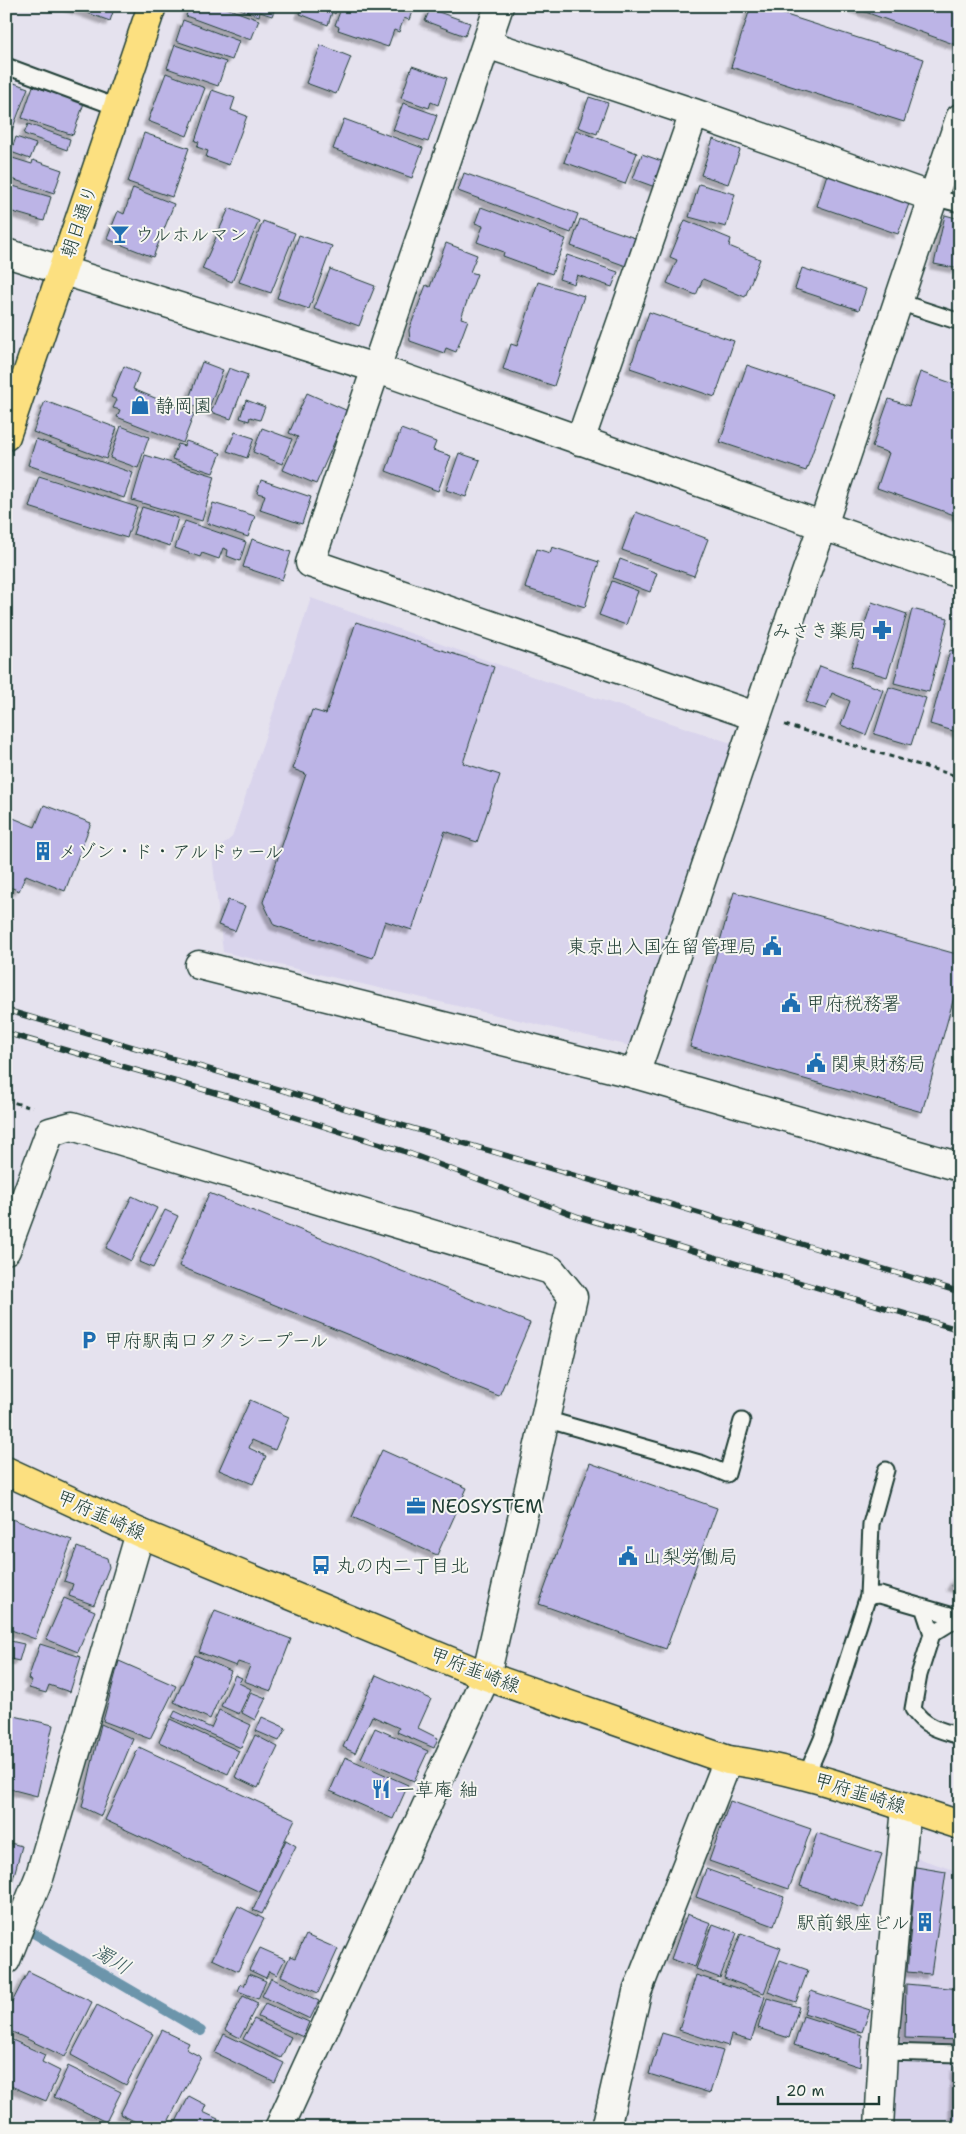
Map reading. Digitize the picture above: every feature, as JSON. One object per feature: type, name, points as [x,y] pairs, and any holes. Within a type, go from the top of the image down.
[{"type":"main road","name":"朝日通り","points":[[6,436],[119,108],[152,6]]},
{"type":"main road","name":"甲府韮崎線","points":[[6,1471],[140,1533],[486,1676],[728,1760],[806,1776],[960,1825]]},
{"type":"street","points":[[499,6],[310,563],[755,716]]},
{"type":"street","points":[[487,44],[694,113],[932,197]]},
{"type":"street","points":[[580,440],[694,113]]},
{"type":"street","points":[[635,1074],[709,863],[755,716],[823,525],[960,118]]},
{"type":"street","points":[[6,253],[375,368],[960,574]]},
{"type":"street","points":[[200,965],[635,1074],[960,1167]]},
{"type":"street","points":[[6,1250],[50,1132],[72,1126],[551,1270],[573,1297],[486,1676],[279,2128]]},
{"type":"street","points":[[6,1960],[40,1875],[140,1533]]},
{"type":"street","points":[[606,2128],[637,1992],[728,1760]]},
{"type":"street","points":[[879,2128],[882,2052],[906,1808]]},
{"type":"lane","points":[[6,66],[119,108]]},
{"type":"lane","points":[[932,197],[960,204]]},
{"type":"lane","points":[[899,302],[960,322]]},
{"type":"lane","points":[[545,1419],[703,1464],[727,1474],[742,1421]]},
{"type":"lane","points":[[806,1776],[822,1739],[868,1596],[871,1524],[886,1470]]},
{"type":"lane","points":[[868,1596],[880,1595],[959,1618]]},
{"type":"lane","points":[[923,1607],[932,1634],[919,1675],[913,1709],[918,1718],[937,1730],[960,1736]]},
{"type":"lane","points":[[932,1634],[959,1618]]},
{"type":"lane","points":[[882,2052],[960,2054]]},
{"type":"path","points":[[755,716],[960,777]]},
{"type":"shaded area","points":[[311,598],[548,682],[734,744],[635,1047],[223,952],[212,855],[232,837]]},
{"type":"shaded area","points":[[911,1856],[960,1872],[960,2128],[893,2128]]},
{"type":"building","points":[[68,6],[115,6],[110,21]]},
{"type":"building","points":[[189,6],[221,6],[259,20],[251,40],[186,16]]},
{"type":"building","points":[[232,6],[276,6],[272,16],[260,12],[259,16]]},
{"type":"building","points":[[303,6],[338,6],[335,14],[332,12],[328,25],[300,14]]},
{"type":"building","points":[[342,6],[414,6],[409,20],[404,18],[399,32],[394,30],[388,47],[338,30],[339,27],[335,25]]},
{"type":"building","points":[[751,6],[758,6],[924,59],[904,122],[731,67]]},
{"type":"building","points":[[849,6],[960,6],[960,36],[956,45]]},
{"type":"building","points":[[430,9],[470,23],[465,36],[425,21]]},
{"type":"building","points":[[183,20],[239,41],[232,60],[176,41]]},
{"type":"building","points":[[175,45],[226,62],[218,86],[167,68]]},
{"type":"building","points":[[321,45],[351,57],[336,94],[306,83]]},
{"type":"building","points":[[412,66],[447,78],[438,105],[431,102],[429,108],[401,98]]},
{"type":"building","points":[[166,73],[205,88],[187,136],[148,121]]},
{"type":"building","points":[[6,80],[28,88],[11,133],[6,131]]},
{"type":"building","points":[[33,86],[84,103],[73,135],[22,118]]},
{"type":"building","points":[[212,90],[235,98],[231,110],[247,116],[229,165],[206,157],[208,151],[197,147],[199,142],[195,141]]},
{"type":"building","points":[[589,97],[608,103],[597,134],[578,127]]},
{"type":"building","points":[[403,103],[437,115],[428,142],[393,130]]},
{"type":"building","points":[[344,119],[423,148],[412,178],[333,149]]},
{"type":"building","points":[[28,124],[70,139],[67,150],[24,134]]},
{"type":"building","points":[[576,130],[637,153],[625,184],[564,162]]},
{"type":"building","points":[[144,133],[189,148],[172,197],[128,182]]},
{"type":"building","points":[[16,137],[36,144],[30,159],[11,152]]},
{"type":"building","points":[[713,139],[740,150],[728,184],[701,175]]},
{"type":"building","points":[[642,154],[664,162],[655,187],[633,179]]},
{"type":"building","points":[[6,156],[32,164],[33,160],[62,170],[54,193],[6,177]]},
{"type":"building","points":[[828,171],[910,201],[898,234],[817,206]]},
{"type":"building","points":[[464,173],[578,214],[571,233],[458,191]]},
{"type":"building","points":[[6,184],[51,197],[44,221],[6,210]]},
{"type":"building","points":[[699,184],[735,194],[726,227],[689,217]]},
{"type":"building","points":[[133,188],[174,204],[153,257],[107,239],[118,211],[124,214]]},
{"type":"building","points":[[481,207],[566,239],[552,274],[503,256],[504,252],[477,242],[483,226],[475,223]]},
{"type":"building","points":[[229,208],[259,221],[232,282],[202,269]]},
{"type":"building","points":[[945,215],[960,219],[960,269],[934,264]]},
{"type":"building","points":[[580,219],[635,238],[626,266],[571,246]]},
{"type":"building","points":[[685,220],[731,239],[729,246],[760,259],[745,297],[703,279],[696,295],[667,283],[677,260],[670,257]]},
{"type":"building","points":[[263,221],[295,233],[271,293],[239,282]]},
{"type":"building","points":[[299,235],[332,246],[309,309],[277,298]]},
{"type":"building","points":[[446,243],[477,255],[470,272],[477,274],[461,318],[468,320],[456,352],[446,348],[444,353],[410,341],[409,330],[426,285],[430,287]]},
{"type":"building","points":[[567,255],[618,272],[612,287],[577,275],[574,284],[559,279]]},
{"type":"building","points":[[802,268],[866,289],[859,310],[795,289]]},
{"type":"building","points":[[330,269],[375,286],[359,326],[314,309]]},
{"type":"building","points":[[538,282],[584,296],[554,386],[503,369],[511,344],[517,346]]},
{"type":"building","points":[[649,312],[734,341],[715,397],[630,368]]},
{"type":"building","points":[[202,362],[223,370],[208,411],[187,404]]},
{"type":"building","points":[[747,365],[833,394],[806,471],[720,442]]},
{"type":"building","points":[[124,366],[139,373],[133,389],[194,414],[183,443],[117,417],[120,410],[113,408],[117,400],[111,397]]},
{"type":"building","points":[[229,368],[248,375],[231,419],[211,412]]},
{"type":"building","points":[[920,372],[960,386],[960,517],[877,488],[889,453],[872,447],[889,399],[909,406]]},
{"type":"building","points":[[307,393],[348,411],[316,484],[283,470],[298,437],[289,433]]},
{"type":"building","points":[[246,400],[265,407],[260,420],[250,417],[249,421],[240,418]]},
{"type":"building","points":[[45,401],[117,428],[106,459],[33,432]]},
{"type":"building","points":[[121,426],[149,437],[138,468],[110,458]]},
{"type":"building","points":[[262,428],[292,439],[282,464],[253,452]]},
{"type":"building","points":[[401,429],[436,442],[433,450],[451,456],[438,491],[386,471]]},
{"type":"building","points":[[235,432],[254,438],[247,458],[227,451]]},
{"type":"building","points":[[36,439],[133,473],[124,498],[28,465]]},
{"type":"building","points":[[186,441],[221,453],[213,473],[172,459],[178,444],[184,446]]},
{"type":"building","points":[[459,453],[480,460],[466,497],[446,490]]},
{"type":"building","points":[[145,455],[215,476],[202,521],[132,500]]},
{"type":"building","points":[[39,476],[137,507],[127,538],[29,507]]},
{"type":"building","points":[[261,480],[311,497],[302,524],[260,510],[265,495],[257,493]]},
{"type":"building","points":[[213,503],[255,516],[248,537],[207,523]]},
{"type":"building","points":[[142,507],[178,518],[170,546],[133,534]]},
{"type":"building","points":[[636,512],[708,539],[694,576],[622,550]]},
{"type":"building","points":[[185,521],[246,542],[240,561],[227,556],[228,550],[223,548],[219,559],[202,553],[200,557],[175,548]]},
{"type":"building","points":[[252,539],[291,552],[282,580],[243,567]]},
{"type":"building","points":[[552,547],[599,562],[585,607],[525,588],[537,549],[550,553]]},
{"type":"building","points":[[620,559],[657,573],[650,592],[613,578]]},
{"type":"building","points":[[612,581],[638,591],[626,625],[599,615]]},
{"type":"building","points":[[872,602],[907,614],[887,677],[851,666]]},
{"type":"building","points":[[912,609],[948,618],[929,692],[894,683]]},
{"type":"building","points":[[356,622],[494,667],[463,763],[500,775],[477,842],[445,831],[412,930],[385,921],[373,958],[274,925],[263,902],[306,774],[293,769],[312,710],[326,714]]},
{"type":"building","points":[[950,650],[960,652],[960,733],[930,724]]},
{"type":"building","points":[[820,666],[883,690],[866,735],[841,725],[850,701],[832,693],[826,709],[806,702]]},
{"type":"building","points":[[889,687],[926,698],[911,745],[874,734]]},
{"type":"building","name":"メゾン・ド・アルドゥール","points":[[44,805],[91,823],[65,891],[26,875],[19,891],[6,885],[6,815],[35,827]]},
{"type":"building","points":[[734,892],[960,955],[960,976],[922,1112],[690,1047]]},
{"type":"building","points":[[228,900],[245,906],[235,931],[218,925]]},
{"type":"building","points":[[209,1193],[530,1323],[499,1396],[179,1266]]},
{"type":"building","points":[[132,1196],[157,1208],[131,1261],[106,1248]]},
{"type":"building","points":[[165,1210],[178,1216],[153,1268],[139,1262]]},
{"type":"building","points":[[250,1400],[289,1417],[275,1450],[252,1440],[249,1448],[266,1456],[253,1484],[219,1470]]},
{"type":"building","points":[[382,1450],[467,1488],[437,1555],[352,1517]]},
{"type":"building","name":"山梨労働局","points":[[590,1463],[717,1508],[666,1649],[539,1604]]},
{"type":"building","points":[[6,1517],[72,1540],[35,1639],[6,1628]]},
{"type":"building","points":[[77,1547],[107,1558],[109,1567],[94,1605],[69,1596],[73,1584],[64,1581]]},
{"type":"building","points":[[960,1571],[960,1589],[951,1586]]},
{"type":"building","points":[[64,1598],[95,1611],[78,1652],[46,1639]]},
{"type":"building","points":[[215,1610],[291,1639],[271,1691],[244,1681],[250,1666],[238,1662],[236,1666],[199,1652]]},
{"type":"building","points":[[6,1640],[24,1644],[19,1661],[6,1658]]},
{"type":"building","points":[[40,1644],[81,1657],[70,1692],[49,1685],[46,1693],[29,1688],[32,1681],[28,1679]]},
{"type":"building","points":[[195,1655],[231,1671],[210,1719],[174,1702]]},
{"type":"building","points":[[119,1661],[176,1686],[150,1739],[103,1721]]},
{"type":"building","points":[[235,1675],[242,1678],[239,1683],[251,1689],[239,1714],[221,1706]]},
{"type":"building","points":[[376,1675],[431,1699],[418,1728],[438,1738],[434,1748],[397,1732],[399,1728],[372,1716],[355,1753],[343,1747]]},
{"type":"building","points":[[251,1692],[266,1698],[255,1720],[242,1713]]},
{"type":"building","points":[[219,1710],[251,1725],[241,1748],[172,1717],[175,1711],[211,1728]]},
{"type":"building","points":[[6,1714],[53,1725],[37,1796],[6,1788]]},
{"type":"building","points":[[262,1717],[286,1728],[279,1741],[256,1731]]},
{"type":"building","points":[[170,1719],[239,1751],[228,1774],[159,1742]]},
{"type":"building","points":[[101,1724],[133,1739],[101,1816],[82,1807]]},
{"type":"building","points":[[375,1728],[428,1751],[414,1781],[361,1758]]},
{"type":"building","points":[[255,1735],[278,1747],[258,1788],[235,1777]]},
{"type":"building","points":[[139,1747],[295,1819],[260,1892],[105,1820]]},
{"type":"building","points":[[345,1757],[408,1785],[393,1819],[330,1791]]},
{"type":"building","points":[[730,1801],[811,1829],[789,1889],[709,1861]]},
{"type":"building","points":[[817,1833],[882,1854],[863,1908],[800,1886]]},
{"type":"building","points":[[286,1840],[296,1846],[262,1914],[253,1910]]},
{"type":"building","points":[[6,1842],[22,1846],[10,1890],[6,1889]]},
{"type":"building","name":"駅前銀座ビル","points":[[916,1867],[946,1872],[931,1974],[907,1972]]},
{"type":"building","points":[[706,1869],[784,1897],[774,1926],[696,1897]]},
{"type":"building","points":[[238,1906],[264,1919],[238,1971],[212,1959]]},
{"type":"building","points":[[687,1914],[711,1923],[695,1967],[671,1959]]},
{"type":"building","points":[[713,1924],[737,1933],[720,1978],[696,1969]]},
{"type":"building","points":[[741,1933],[781,1948],[764,1993],[724,1978]]},
{"type":"building","points":[[306,1935],[338,1949],[318,1993],[281,1976],[290,1956],[295,1958]]},
{"type":"building","points":[[260,1948],[285,1959],[277,1975],[269,1971],[266,1978],[249,1970]]},
{"type":"building","points":[[780,1960],[808,1970],[796,2002],[768,1992]]},
{"type":"building","points":[[28,1971],[92,2002],[65,2057],[6,2029],[6,2014]]},
{"type":"building","points":[[249,1974],[266,1981],[258,1999],[238,1991],[241,1984],[244,1986]]},
{"type":"building","points":[[696,1975],[765,1997],[751,2041],[731,2035],[728,2046],[679,2030]]},
{"type":"building","points":[[271,1978],[319,2001],[310,2019],[262,1996]]},
{"type":"building","points":[[906,1984],[960,1989],[960,2040],[905,2038]]},
{"type":"building","points":[[811,1991],[870,2010],[862,2032],[804,2013]]},
{"type":"building","points":[[243,1996],[258,2003],[240,2038],[225,2030]]},
{"type":"building","points":[[767,1998],[799,2007],[789,2038],[758,2028]]},
{"type":"building","points":[[265,2003],[309,2022],[303,2037],[258,2017]]},
{"type":"building","points":[[97,2005],[153,2034],[126,2085],[71,2055]]},
{"type":"building","points":[[803,2016],[862,2035],[860,2067],[794,2045]]},
{"type":"building","points":[[254,2019],[291,2037],[281,2058],[243,2039]]},
{"type":"building","points":[[162,2030],[189,2043],[186,2049],[201,2057],[165,2128],[148,2128],[120,2114]]},
{"type":"building","points":[[662,2033],[723,2051],[710,2093],[649,2074]]},
{"type":"building","points":[[224,2034],[284,2063],[275,2082],[215,2053]]},
{"type":"building","points":[[6,2037],[45,2055],[42,2062],[60,2071],[46,2101],[6,2084]]},
{"type":"building","points":[[68,2066],[121,2092],[106,2122],[54,2097]]},
{"type":"building","points":[[955,2067],[960,2068],[960,2128],[953,2128]]},
{"type":"building","points":[[189,2096],[206,2105],[203,2112],[218,2119],[214,2128],[173,2128]]},
{"type":"building","points":[[630,2119],[666,2128],[628,2128]]},
{"type":"waterway","name":"濁川","points":[[6,1917],[201,2031]]},
{"type":"railway","points":[[6,1010],[590,1180],[960,1292]]},
{"type":"railway","points":[[6,1033],[226,1096],[403,1151],[579,1217],[960,1330]]},
{"type":"place","name":"ウルホルマン","points":[[120,234]]},
{"type":"place","name":"静岡園","points":[[140,405]]},
{"type":"place","name":"みさき薬局","points":[[882,630]]},
{"type":"place","name":"メゾン・ド・アルドゥール","points":[[43,851]]},
{"type":"place","name":"東京出入国在留管理局","points":[[772,946]]},
{"type":"place","name":"甲府税務署","points":[[791,1003]]},
{"type":"place","name":"関東財務局","points":[[816,1063]]},
{"type":"place","name":"甲府駅南口タクシープール","points":[[89,1340]]},
{"type":"place","name":"NEOSYSTEM","points":[[416,1506]]},
{"type":"place","name":"山梨労働局","points":[[628,1556]]},
{"type":"place","name":"丸の内二丁目北","points":[[321,1565]]},
{"type":"place","name":"一草庵 紬","points":[[381,1789]]},
{"type":"place","name":"駅前銀座ビル","points":[[925,1922]]}]
